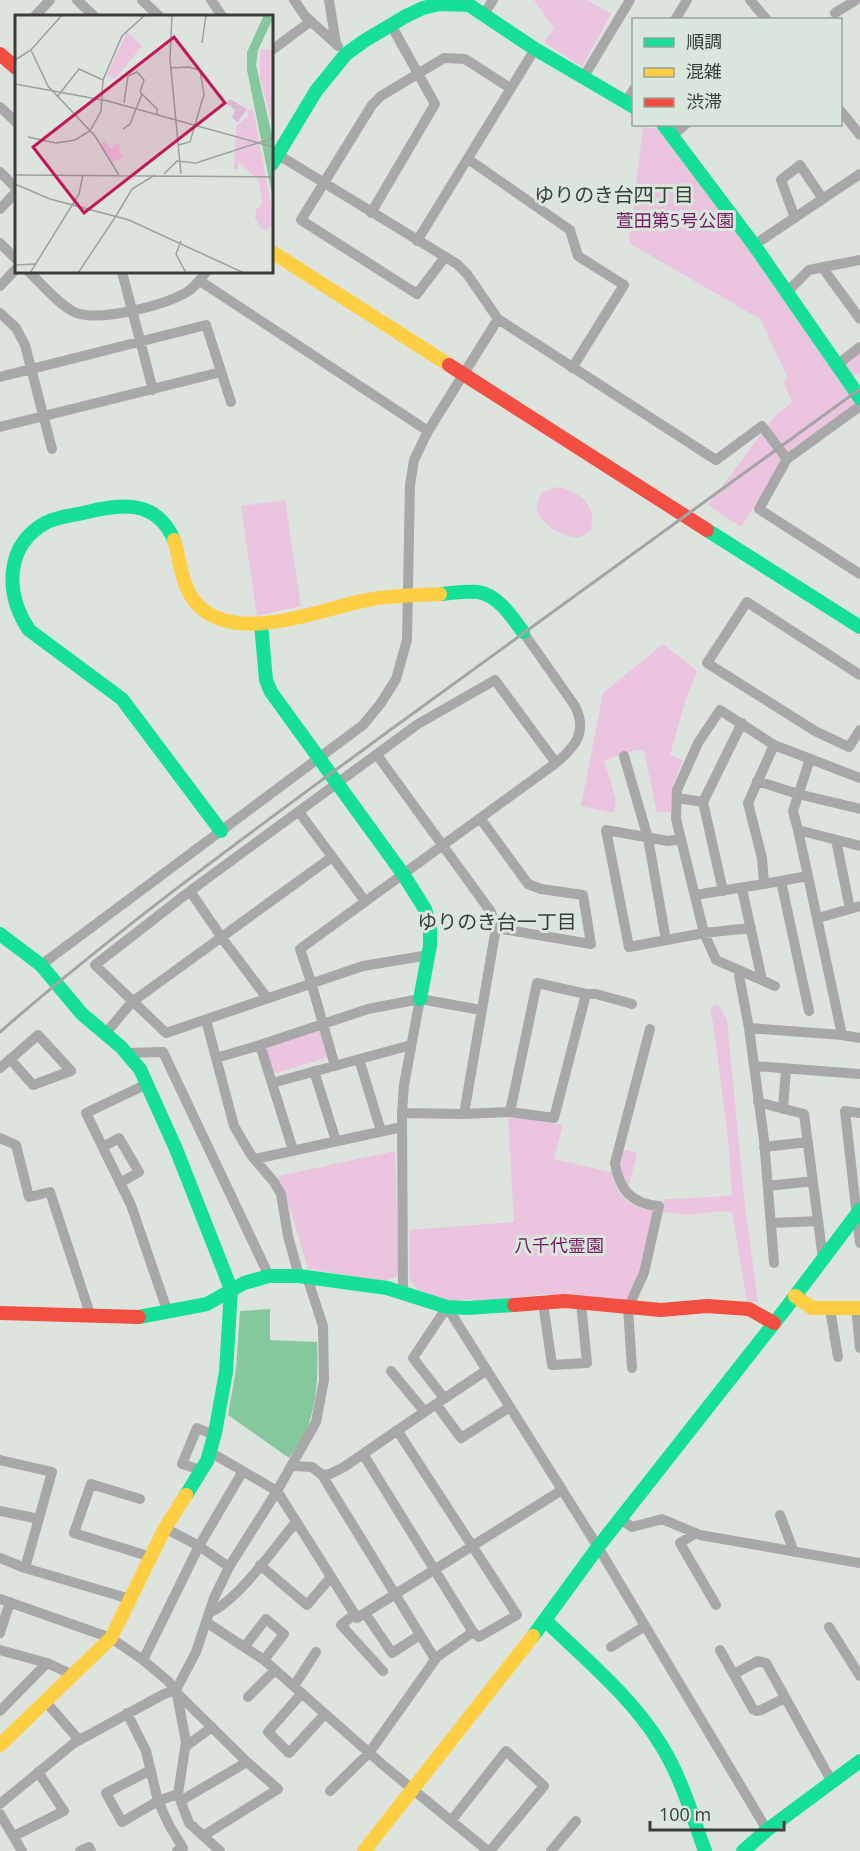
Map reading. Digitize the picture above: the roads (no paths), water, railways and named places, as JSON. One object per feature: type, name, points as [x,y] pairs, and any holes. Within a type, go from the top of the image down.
[{"type":"main road","points":[[273,157],[325,79],[341,49],[435,1],[457,1],[484,14],[535,49],[629,105]]},
{"type":"main road","points":[[0,54],[15,67]]},
{"type":"main road","points":[[665,126],[754,245],[860,398]]},
{"type":"main road","points":[[273,253],[860,627]]},
{"type":"main road","points":[[221,831],[122,699],[29,630],[22,621],[15,608],[12,594],[10,580],[13,567],[23,545],[47,522],[106,507],[135,506],[155,515],[168,527],[174,538],[189,593],[203,611],[229,623],[261,624],[369,599],[479,592],[491,597],[505,608],[523,632]]},
{"type":"main road","points":[[261,624],[266,680],[271,692],[403,874],[428,917],[429,955],[420,999]]},
{"type":"main road","points":[[0,934],[41,965],[82,1014],[127,1053],[140,1069],[176,1149],[231,1289],[226,1372],[210,1452],[201,1470],[165,1528],[111,1638],[0,1745]]},
{"type":"main road","points":[[364,1851],[545,1620],[598,1547],[858,1212]]},
{"type":"main road","points":[[0,1313],[130,1318],[168,1313],[207,1304],[231,1289],[269,1276],[303,1276],[387,1288],[447,1307],[581,1303],[661,1310],[707,1306],[749,1309],[774,1323]]},
{"type":"main road","points":[[795,1296],[812,1308],[858,1308]]},
{"type":"main road","points":[[545,1620],[624,1699],[660,1743],[676,1772],[705,1851]]},
{"type":"main road","points":[[743,1851],[767,1830],[860,1761]]},
{"type":"street","points":[[36,15],[50,0]]},
{"type":"street","points":[[76,0],[93,15]]},
{"type":"street","points":[[142,0],[158,15]]},
{"type":"street","points":[[211,0],[221,15]]},
{"type":"street","points":[[294,0],[310,21],[341,49]]},
{"type":"street","points":[[329,0],[341,49]]},
{"type":"street","points":[[484,14],[493,0]]},
{"type":"street","points":[[583,78],[630,0]]},
{"type":"street","points":[[676,18],[687,0]]},
{"type":"street","points":[[750,0],[765,18]]},
{"type":"street","points":[[835,13],[856,0]]},
{"type":"street","points":[[273,49],[310,21]]},
{"type":"street","points":[[371,213],[435,104],[391,25]]},
{"type":"street","points":[[417,241],[535,49]]},
{"type":"street","points":[[445,257],[417,294],[301,220],[372,105],[381,96],[419,72],[444,58],[465,59],[510,88]]},
{"type":"street","points":[[0,107],[15,121]]},
{"type":"street","points":[[842,112],[859,131]]},
{"type":"street","points":[[673,135],[684,126]]},
{"type":"street","points":[[273,157],[457,264],[467,274],[498,319],[716,460],[762,426],[787,459]]},
{"type":"street","points":[[468,159],[570,230],[578,256],[624,285],[572,368]]},
{"type":"street","points":[[795,218],[781,180],[800,165],[823,199]]},
{"type":"street","points":[[0,172],[15,189]]},
{"type":"street","points":[[754,245],[860,174]]},
{"type":"street","points":[[0,209],[15,191]]},
{"type":"street","points":[[0,243],[15,258]]},
{"type":"street","points":[[787,292],[809,270],[860,260]]},
{"type":"street","points":[[822,267],[860,319]]},
{"type":"street","points":[[0,286],[15,270]]},
{"type":"street","points":[[30,273],[58,300],[76,313],[89,316],[103,316],[132,310],[175,297],[188,291],[203,276],[428,431]]},
{"type":"street","points":[[122,273],[153,390]]},
{"type":"street","points":[[0,313],[21,336],[32,369],[52,449]]},
{"type":"street","points":[[41,965],[363,725],[381,704],[396,679],[407,640],[410,485],[414,460],[428,431],[498,319]]},
{"type":"street","points":[[0,376],[206,325],[231,402]]},
{"type":"street","points":[[837,365],[860,347]]},
{"type":"street","points":[[0,427],[221,372]]},
{"type":"street","points":[[860,406],[787,459],[759,509],[860,574]]},
{"type":"street","points":[[860,675],[747,602],[707,663],[815,731],[849,747],[860,730]]},
{"type":"street","points":[[335,1066],[300,949],[556,763],[572,750],[578,739],[579,713],[523,632]]},
{"type":"street","points":[[429,955],[363,966],[166,1033],[95,965],[190,891],[418,724],[495,680],[556,763]]},
{"type":"street","points":[[775,986],[716,960],[704,933],[676,819],[677,790],[698,743],[720,710],[774,745],[860,778]]},
{"type":"street","points":[[723,891],[703,802],[742,723]]},
{"type":"street","points":[[764,884],[762,858],[748,802],[774,745]]},
{"type":"street","points":[[377,754],[491,912],[496,928],[464,1114]]},
{"type":"street","points":[[624,756],[648,838],[666,940]]},
{"type":"street","points":[[810,759],[794,812],[842,1035]]},
{"type":"street","points":[[758,781],[798,794],[860,809]]},
{"type":"street","points":[[677,798],[703,802]]},
{"type":"street","points":[[299,812],[365,901]]},
{"type":"street","points":[[480,818],[528,884],[541,889],[584,895],[591,944],[496,928]]},
{"type":"street","points":[[681,839],[668,841],[606,830],[629,946],[704,933],[751,928]]},
{"type":"street","points":[[798,830],[860,846]]},
{"type":"street","points":[[818,918],[855,907],[836,840]]},
{"type":"street","points":[[105,1034],[132,1002],[332,857]]},
{"type":"street","points":[[695,895],[742,889],[808,876]]},
{"type":"street","points":[[781,881],[808,1011]]},
{"type":"street","points":[[742,889],[762,980]]},
{"type":"street","points":[[190,891],[267,998]]},
{"type":"street","points":[[738,970],[759,1102],[774,1263]]},
{"type":"street","points":[[510,1112],[537,983],[586,994],[597,994],[632,1004]]},
{"type":"street","points":[[402,1113],[510,1112],[554,1118],[586,994]]},
{"type":"street","points":[[216,1058],[368,1009],[420,999],[481,1010]]},
{"type":"street","points":[[403,1292],[402,1113],[404,1085],[420,999]]},
{"type":"street","points":[[206,1020],[234,1126],[281,1194],[288,1236],[323,1326],[324,1380],[314,1429],[229,1567],[214,1599],[196,1652],[176,1692],[182,1715],[185,1748],[180,1797],[189,1823],[220,1851]]},
{"type":"street","points":[[748,1028],[860,1038]]},
{"type":"street","points":[[632,1368],[628,1308],[644,1273],[659,1206],[642,1204],[632,1199],[623,1189],[617,1176],[615,1163],[650,1029]]},
{"type":"street","points":[[0,1068],[10,1059],[38,1035],[71,1071],[33,1085],[10,1059]]},
{"type":"street","points":[[260,1045],[293,1150]]},
{"type":"street","points":[[272,1083],[411,1045]]},
{"type":"street","points":[[127,1053],[163,1052],[269,1276]]},
{"type":"street","points":[[359,1059],[381,1131]]},
{"type":"street","points":[[754,1066],[860,1074]]},
{"type":"street","points":[[783,1109],[786,1069]]},
{"type":"street","points":[[314,1071],[336,1141]]},
{"type":"street","points":[[147,1084],[86,1113],[131,1205],[168,1313]]},
{"type":"street","points":[[759,1102],[804,1114],[823,1259]]},
{"type":"street","points":[[860,1113],[845,1111],[860,1243]]},
{"type":"street","points":[[255,1159],[402,1127]]},
{"type":"street","points":[[0,1138],[16,1145],[29,1197],[50,1192],[91,1317]]},
{"type":"street","points":[[103,1147],[119,1138],[139,1172],[120,1183]]},
{"type":"street","points":[[764,1147],[808,1142]]},
{"type":"street","points":[[768,1186],[813,1181]]},
{"type":"street","points":[[772,1223],[818,1221]]},
{"type":"street","points":[[543,1303],[552,1365],[587,1363],[581,1303]]},
{"type":"street","points":[[510,1407],[461,1438],[413,1358],[447,1307],[486,1370],[510,1407],[598,1547],[767,1830]]},
{"type":"street","points":[[830,1308],[838,1357]]},
{"type":"street","points":[[858,1308],[860,1348]]},
{"type":"street","points":[[322,1475],[344,1467],[486,1370]]},
{"type":"street","points":[[391,1371],[424,1411]]},
{"type":"street","points":[[201,1470],[182,1464],[197,1428],[214,1435]]},
{"type":"street","points":[[363,1454],[473,1632],[479,1637],[517,1615],[397,1430]]},
{"type":"street","points":[[210,1452],[277,1491],[331,1577],[392,1653],[420,1635]]},
{"type":"street","points":[[0,1460],[52,1472],[25,1568]]},
{"type":"street","points":[[292,1466],[312,1467],[322,1475],[435,1659]]},
{"type":"street","points":[[143,1660],[198,1546],[243,1472]]},
{"type":"street","points":[[140,1499],[91,1484],[74,1533],[151,1557]]},
{"type":"street","points":[[383,1671],[340,1625],[395,1594],[562,1490]]},
{"type":"street","points":[[0,1511],[39,1519]]},
{"type":"street","points":[[780,1515],[794,1552]]},
{"type":"street","points":[[620,1519],[632,1527],[663,1519],[696,1533],[860,1563]]},
{"type":"street","points":[[208,1617],[221,1607],[260,1565],[296,1522]]},
{"type":"street","points":[[165,1528],[198,1546],[229,1567]]},
{"type":"street","points":[[696,1533],[680,1544],[716,1605]]},
{"type":"street","points":[[0,1558],[25,1568],[130,1599]]},
{"type":"street","points":[[260,1565],[307,1605],[331,1577]]},
{"type":"street","points":[[0,1632],[5,1600],[111,1638],[168,1681],[176,1692],[247,1762],[278,1789],[203,1836]]},
{"type":"street","points":[[208,1617],[264,1660],[369,1753],[451,1821],[489,1851],[544,1786],[506,1751],[451,1821]]},
{"type":"street","points":[[245,1646],[266,1619],[284,1634],[264,1660]]},
{"type":"street","points":[[611,1647],[645,1626]]},
{"type":"street","points":[[830,1627],[860,1676]]},
{"type":"street","points":[[330,1791],[369,1753],[435,1659],[473,1632]]},
{"type":"street","points":[[0,1650],[47,1663],[73,1675]]},
{"type":"street","points":[[720,1650],[753,1709],[757,1711],[785,1698]]},
{"type":"street","points":[[316,1652],[298,1690],[268,1732],[289,1753],[325,1714]]},
{"type":"street","points":[[734,1674],[758,1661],[766,1663],[832,1782]]},
{"type":"street","points":[[0,1711],[47,1663]]},
{"type":"street","points":[[248,1697],[275,1670]]},
{"type":"street","points":[[0,1804],[79,1740],[165,1694],[176,1692]]},
{"type":"street","points":[[46,1702],[79,1740]]},
{"type":"street","points":[[127,1713],[146,1751],[158,1801],[183,1848],[177,1851]]},
{"type":"street","points":[[185,1748],[212,1727]]},
{"type":"street","points":[[151,1770],[106,1793],[122,1822],[158,1801],[180,1797],[247,1762]]},
{"type":"street","points":[[14,1836],[64,1811],[38,1773]]},
{"type":"street","points":[[0,1814],[22,1851]]},
{"type":"street","points":[[551,1851],[576,1821]]},
{"type":"street","points":[[80,1851],[89,1847],[91,1851]]},
{"type":"railway","points":[[0,1032],[96,952],[245,837],[860,389]]},
{"type":"district","name":"ゆりのき台四丁目","points":[[614,194]]},
{"type":"district","name":"ゆりのき台一丁目","points":[[497,921]]},
{"type":"park label","name":"萱田第5号公園","points":[[675,220]]},
{"type":"park label","name":"八千代霊園","points":[[559,1245]]}]
